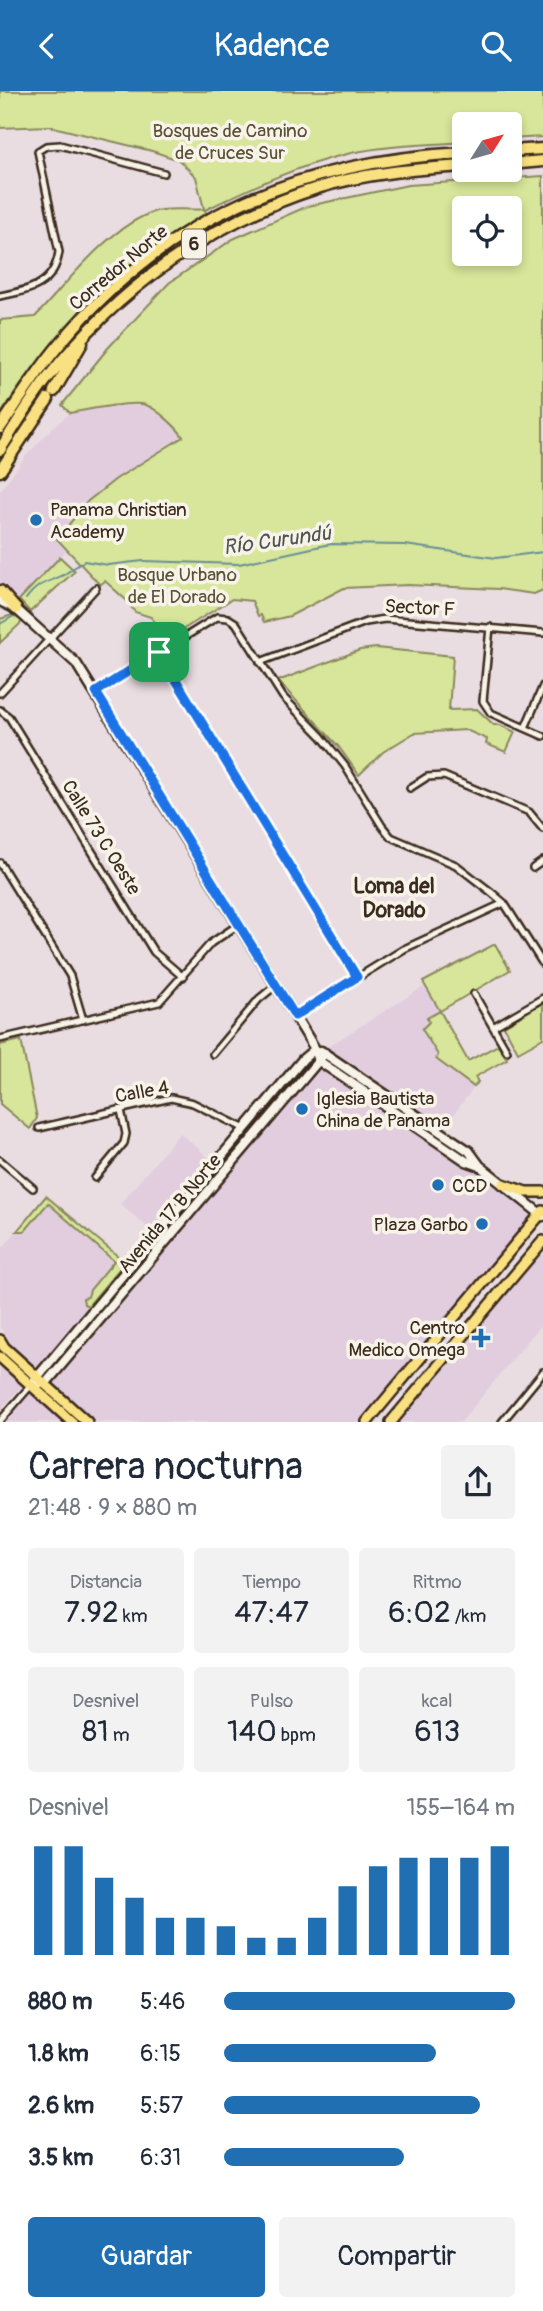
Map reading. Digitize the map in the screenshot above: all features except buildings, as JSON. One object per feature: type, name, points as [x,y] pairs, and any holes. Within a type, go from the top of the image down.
[{"type":"highway","points":[[522,150],[543,149]]},
{"type":"highway","name":"Corredor Norte","points":[[0,428],[44,363],[90,311],[122,281],[186,232],[264,192],[314,175],[401,157],[452,154]]},
{"type":"highway","points":[[522,162],[543,161]]},
{"type":"highway","name":"Corredor Norte","points":[[0,450],[46,380],[89,330],[128,293],[194,244],[226,225],[318,188],[403,170],[452,167]]},
{"type":"highway","points":[[0,471],[51,395],[89,330]]},
{"type":"highway","points":[[0,591],[16,609]]},
{"type":"main road","points":[[503,1184],[526,1192],[543,1192]]},
{"type":"main road","points":[[367,1422],[542,1214]]},
{"type":"main road","points":[[391,1422],[541,1245]]},
{"type":"main road","points":[[0,1340],[72,1422]]},
{"type":"main road","points":[[0,1357],[35,1380],[46,1383],[87,1422]]},
{"type":"street","points":[[0,296],[28,291],[48,277],[57,264],[59,252],[38,151],[46,146],[60,145],[164,173]]},
{"type":"street","points":[[0,693],[96,588]]},
{"type":"street","points":[[0,601],[16,609],[76,663],[295,1016],[315,1049],[319,1061],[467,1161],[480,1166]]},
{"type":"street","points":[[96,692],[217,617],[228,618],[236,623],[283,697],[321,736],[345,766],[391,837],[456,865],[504,903],[543,964]]},
{"type":"street","name":"Sector F","points":[[260,662],[366,622],[386,619],[543,633]]},
{"type":"street","points":[[490,627],[483,701],[491,713],[543,736]]},
{"type":"street","points":[[159,652],[357,977]]},
{"type":"street","points":[[525,728],[543,686]]},
{"type":"street","name":"Calle 73 C Oeste","points":[[0,710],[9,717],[154,952],[183,977]]},
{"type":"street","points":[[410,788],[426,777],[444,776],[529,812],[543,829]]},
{"type":"street","points":[[533,868],[543,861]]},
{"type":"street","points":[[0,863],[69,976],[83,1020]]},
{"type":"street","points":[[295,1016],[404,949],[504,903]]},
{"type":"street","points":[[0,1039],[159,1002],[211,943],[238,925]]},
{"type":"street","points":[[213,1054],[259,999],[275,986]]},
{"type":"street","points":[[474,994],[507,1051]]},
{"type":"street","points":[[493,1027],[543,998]]},
{"type":"street","points":[[315,1049],[325,1053],[469,1151],[480,1166],[542,1214]]},
{"type":"street","name":"Avenida 17 B Norte","points":[[0,1421],[315,1049]]},
{"type":"street","name":"Avenida 17 B Norte","points":[[46,1383],[325,1053]]},
{"type":"street","name":"Calle 4","points":[[40,1128],[172,1098],[193,1103],[245,1129]]},
{"type":"street","points":[[95,1178],[124,1143],[126,1134],[121,1110]]},
{"type":"street","points":[[0,1160],[33,1188]]},
{"type":"street","points":[[502,1422],[543,1372]]},
{"type":"shaded area","name":"Panama Christian Academy","points":[[145,405],[179,429],[184,437],[116,479],[57,539],[67,550],[19,600],[0,581],[0,491],[26,456],[70,413],[101,407]]},
{"type":"shaded area","points":[[425,986],[440,1011],[422,1029],[438,1055],[436,1059],[474,1087],[441,1132],[321,1051]]},
{"type":"shaded area","points":[[319,1061],[540,1214],[367,1422],[87,1422],[46,1383]]},
{"type":"shaded area","points":[[180,1133],[211,1160],[152,1231],[120,1204]]},
{"type":"shaded area","points":[[46,1196],[125,1262],[37,1368],[13,1347],[0,1327],[0,1251]]},
{"type":"shaded area","points":[[543,1252],[543,1328],[540,1326],[461,1422],[398,1422],[498,1302]]},
{"type":"shaded area","points":[[0,1363],[23,1384],[0,1411]]},
{"type":"shaded area","points":[[32,1384],[72,1422],[0,1422]]},
{"type":"green space","name":"Bosques de Camino de Cruces Sur","points":[[0,91],[543,91],[543,137],[522,138],[522,112],[452,112],[452,143],[379,148],[332,158],[276,177],[205,210],[206,213],[115,277],[90,301],[44,353],[0,415],[0,320],[35,317],[90,257],[139,218],[162,210],[204,209],[196,177],[179,160],[49,126],[0,128]]},
{"type":"green space","name":"Bosque Urbano de El Dorado","points":[[543,176],[543,590],[534,594],[499,589],[408,585],[344,588],[290,616],[264,622],[261,615],[258,616],[252,601],[232,599],[166,640],[151,617],[135,612],[105,581],[100,585],[57,539],[88,501],[116,479],[183,437],[167,419],[146,405],[120,405],[70,413],[62,405],[108,348],[169,283],[233,239],[308,206],[408,185],[522,182],[522,177]]},
{"type":"green space","points":[[60,557],[75,571],[30,612],[19,600]]},
{"type":"green space","points":[[12,615],[23,621],[0,643],[0,619]]},
{"type":"green space","points":[[376,648],[453,656],[449,710],[477,709],[494,725],[515,732],[506,752],[486,744],[487,739],[466,730],[414,733],[383,752],[359,775],[338,746],[278,681],[360,650]]},
{"type":"green space","points":[[495,944],[510,970],[440,1011],[423,982]]},
{"type":"green space","points":[[543,1003],[543,1038],[518,1052],[504,1026]]},
{"type":"green space","points":[[440,1011],[468,1061],[498,1045],[507,1059],[475,1077],[478,1082],[474,1087],[436,1059],[438,1055],[422,1029],[429,1022],[427,1018]]},
{"type":"green space","points":[[21,1040],[37,1118],[30,1129],[0,1104],[0,1045]]},
{"type":"green space","points":[[46,1196],[125,1262],[88,1306],[84,1304],[83,1298],[88,1297],[90,1290],[114,1261],[48,1203],[25,1231],[17,1231]]},
{"type":"waterway","name":"Río Curundú","points":[[26,599],[39,586],[65,574],[84,561],[108,565],[143,561],[239,564],[330,544],[405,545],[496,558],[543,552]]},
{"type":"waterway","name":"Río Curundú","points":[[0,624],[12,617]]},
{"type":"place","name":"Panama Christian Academy","points":[[36,520]]},
{"type":"place","name":"Iglesia Bautista China de Panama","points":[[302,1109]]},
{"type":"place","name":"CCD","points":[[438,1185]]},
{"type":"place","name":"Plaza Garbo","points":[[482,1224]]},
{"type":"place","name":"Centro Medico Omega","points":[[481,1338]]},
{"type":"district","name":"Loma del Dorado","points":[[394,898]]},
{"type":"route","points":[[159,652],[357,977],[295,1016],[96,692],[159,652]]}]
